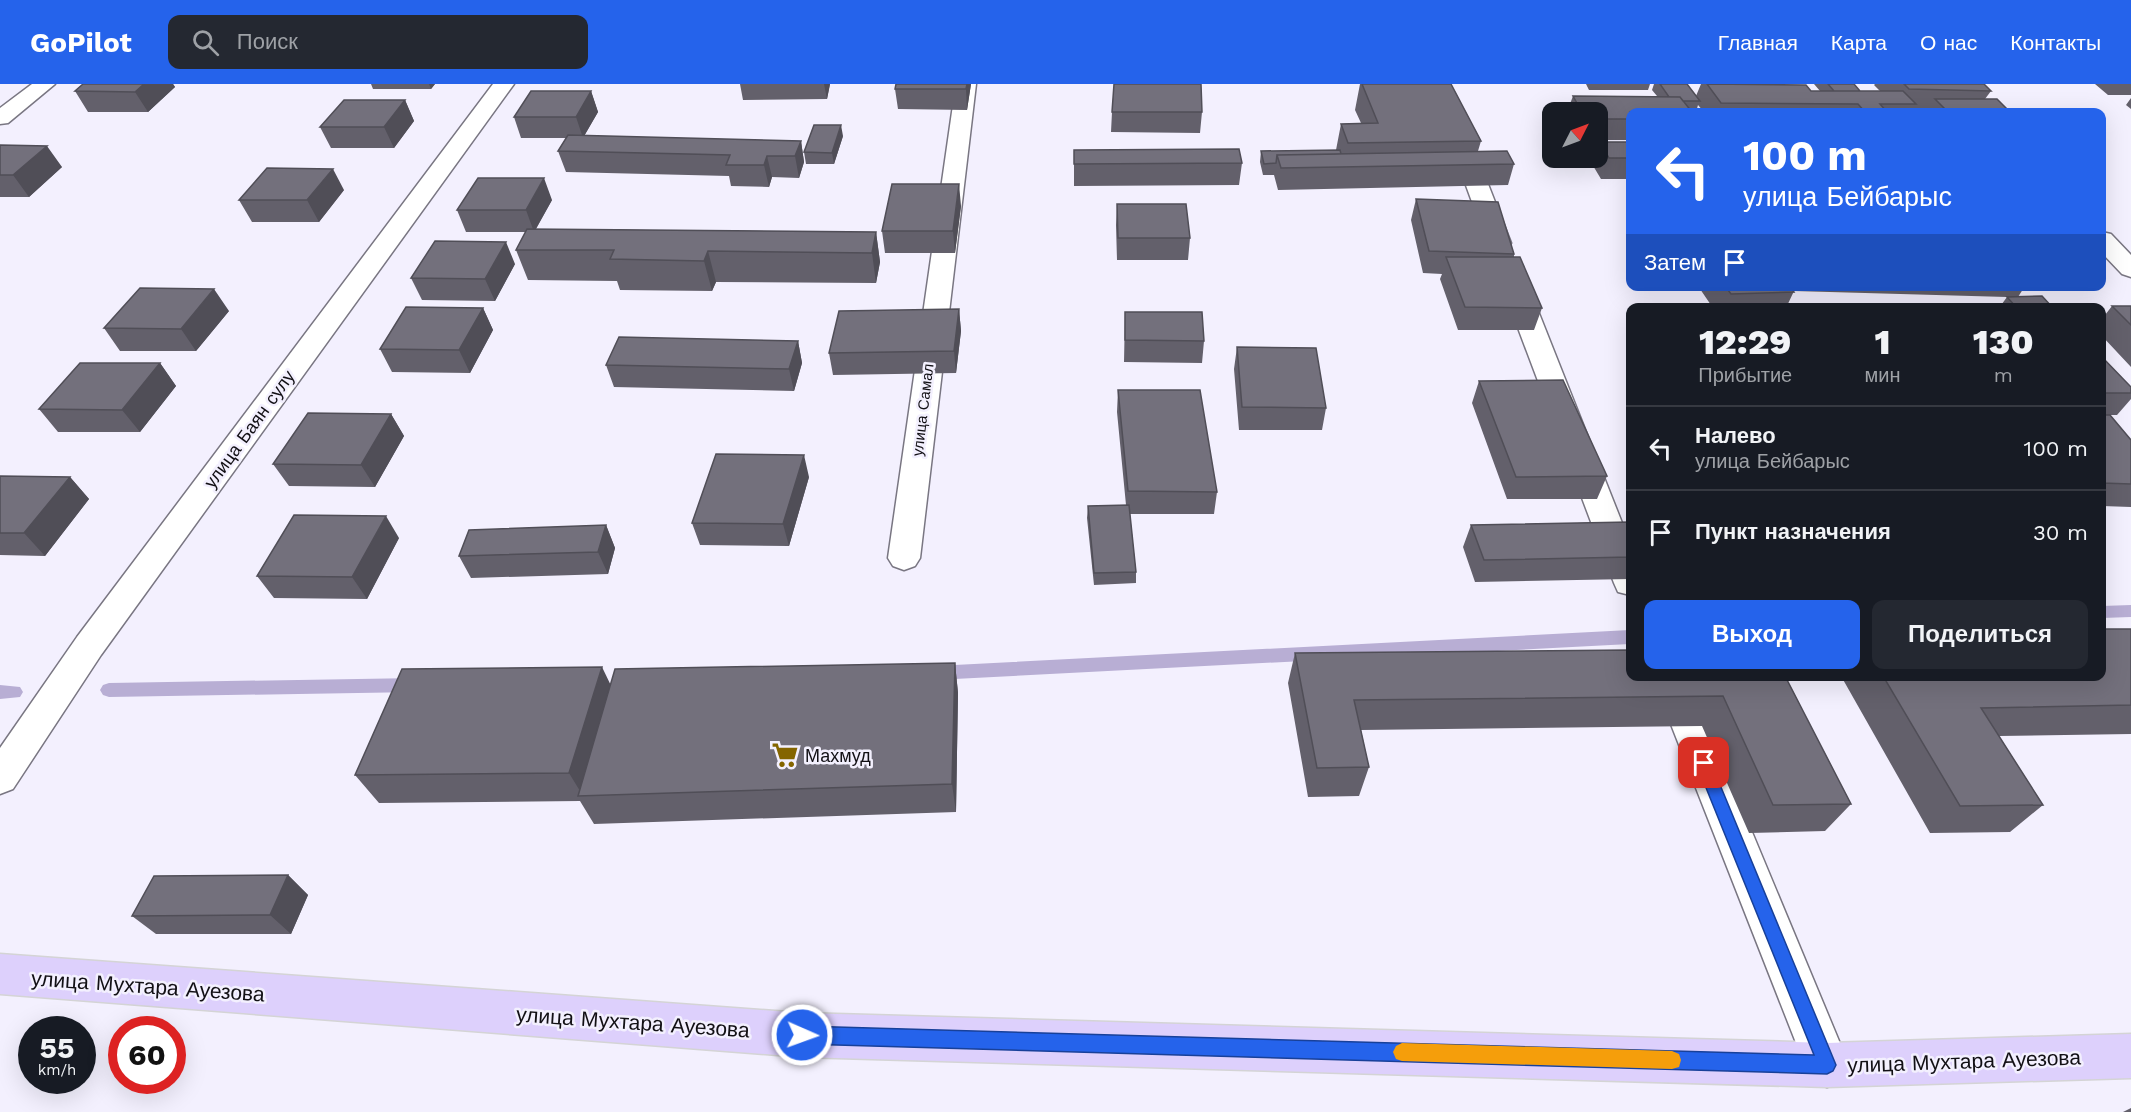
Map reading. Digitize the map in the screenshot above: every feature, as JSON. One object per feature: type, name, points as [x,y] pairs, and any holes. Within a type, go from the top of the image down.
[{"type":"main road","name":"улица Мухтара Ауезова","points":[[0,975],[802,1035],[1827,1065],[2131,1056]]},
{"type":"street","points":[[0,118],[45,84]]},
{"type":"street","name":"улица Баян сулу","points":[[0,778],[89,646],[504,84]]},
{"type":"street","name":"улица Самал","points":[[904,558],[966,84]]},
{"type":"street","points":[[1439,84],[1626,573]]},
{"type":"street","points":[[2106,243],[2131,268]]},
{"type":"street","points":[[1671,681],[1827,1065]]},
{"type":"building","points":[[83,84],[144,84],[135,92],[75,91]]},
{"type":"building","points":[[896,84],[967,84],[966,89],[895,89]]},
{"type":"building","points":[[1114,84],[1201,84],[1202,112],[1112,112]]},
{"type":"building","points":[[1362,84],[1451,84],[1481,141],[1348,143],[1341,124],[1378,123]]},
{"type":"building","points":[[1660,84],[1687,84],[1700,101],[1683,101],[1680,97],[1669,97]]},
{"type":"building","points":[[1707,84],[1806,85],[1811,91],[1903,91],[1916,104],[1880,104],[1884,108],[1862,108],[1858,104],[1721,103]]},
{"type":"building","points":[[1828,84],[1854,84],[1860,91],[1834,91]]},
{"type":"building","points":[[1904,84],[1984,84],[1991,91],[1909,89]]},
{"type":"building","points":[[531,91],[591,91],[576,117],[514,117]]},
{"type":"building","points":[[1573,96],[1680,97],[1689,108],[1626,108],[1626,119],[1608,119],[1608,102],[1576,102]]},
{"type":"building","points":[[1935,99],[1997,99],[2006,108],[1944,108]]},
{"type":"building","points":[[344,100],[405,100],[384,127],[320,127]]},
{"type":"building","points":[[814,125],[841,125],[832,153],[804,152]]},
{"type":"building","points":[[568,135],[801,141],[795,156],[767,156],[764,165],[726,165],[730,155],[558,151]]},
{"type":"building","points":[[1608,142],[1626,142],[1626,158],[1609,158]]},
{"type":"building","points":[[0,145],[47,146],[13,175],[0,175]]},
{"type":"building","points":[[1239,149],[1242,163],[1074,164],[1074,150]]},
{"type":"building","points":[[1340,150],[1341,154],[1277,155],[1276,163],[1264,164],[1261,151]]},
{"type":"building","points":[[1507,151],[1514,164],[1281,168],[1277,155]]},
{"type":"building","points":[[267,168],[333,169],[307,200],[239,200]]},
{"type":"building","points":[[478,178],[544,178],[526,210],[457,210]]},
{"type":"building","points":[[892,184],[959,184],[953,231],[882,231]]},
{"type":"building","points":[[1416,199],[1498,202],[1514,254],[1429,251]]},
{"type":"building","points":[[1117,204],[1186,204],[1190,238],[1118,238]]},
{"type":"building","points":[[527,229],[876,232],[872,253],[708,251],[704,261],[610,259],[614,250],[516,250]]},
{"type":"building","points":[[435,241],[506,242],[485,279],[411,278]]},
{"type":"building","points":[[1446,257],[1520,257],[1542,308],[1465,307]]},
{"type":"building","points":[[140,288],[214,289],[181,329],[104,328]]},
{"type":"building","points":[[1729,291],[1794,292],[1731,294]]},
{"type":"building","points":[[2042,296],[2048,303],[2012,303],[2007,297]]},
{"type":"building","points":[[2112,306],[2131,306],[2131,325]]},
{"type":"building","points":[[406,307],[483,308],[459,350],[380,349]]},
{"type":"building","points":[[959,309],[954,351],[829,353],[839,311]]},
{"type":"building","points":[[1125,312],[1202,312],[1204,341],[1125,340]]},
{"type":"building","points":[[619,337],[798,341],[789,369],[606,365]]},
{"type":"building","points":[[1237,347],[1316,348],[1326,408],[1242,407]]},
{"type":"building","points":[[2106,361],[2131,387],[2131,393],[2106,393]]},
{"type":"building","points":[[80,363],[160,363],[122,410],[39,409]]},
{"type":"building","points":[[1563,380],[1607,476],[1516,477],[1479,381]]},
{"type":"building","points":[[1118,390],[1200,390],[1217,492],[1128,491]]},
{"type":"building","points":[[308,413],[391,414],[361,465],[273,464]]},
{"type":"building","points":[[2106,415],[2110,415],[2131,440],[2131,484],[2106,483]]},
{"type":"building","points":[[716,454],[804,455],[783,524],[692,523]]},
{"type":"building","points":[[0,476],[70,477],[24,533],[0,533]]},
{"type":"building","points":[[1129,505],[1136,572],[1094,573],[1088,506]]},
{"type":"building","points":[[294,515],[386,516],[352,577],[257,576]]},
{"type":"building","points":[[1626,522],[1626,557],[1484,560],[1471,525]]},
{"type":"building","points":[[606,525],[598,552],[459,556],[469,530]]},
{"type":"building","points":[[2106,629],[2131,629],[2131,705],[1981,708],[2043,805],[1960,806],[1886,681],[2106,681]]},
{"type":"building","points":[[1626,650],[1626,681],[1788,681],[1851,804],[1773,805],[1723,696],[1354,700],[1369,767],[1317,768],[1295,653]]},
{"type":"building","name":"Махмуд","points":[[955,663],[952,784],[578,796],[615,669]]},
{"type":"building","points":[[602,667],[569,773],[355,775],[402,669]]},
{"type":"building","points":[[288,875],[270,915],[132,916],[154,876]]},
{"type":"waterway","points":[[2106,612],[2131,611]]},
{"type":"waterway","points":[[935,673],[1626,637]]},
{"type":"waterway","points":[[109,690],[417,685]]},
{"type":"waterway","points":[[0,692],[14,692]]},
{"type":"slow traffic","points":[[1402,1052],[1672,1060]]},
{"type":"place","name":"Махмуд","points":[[785,755]]},
{"type":"route","points":[[802,1035],[1827,1065],[1704,763]]}]
